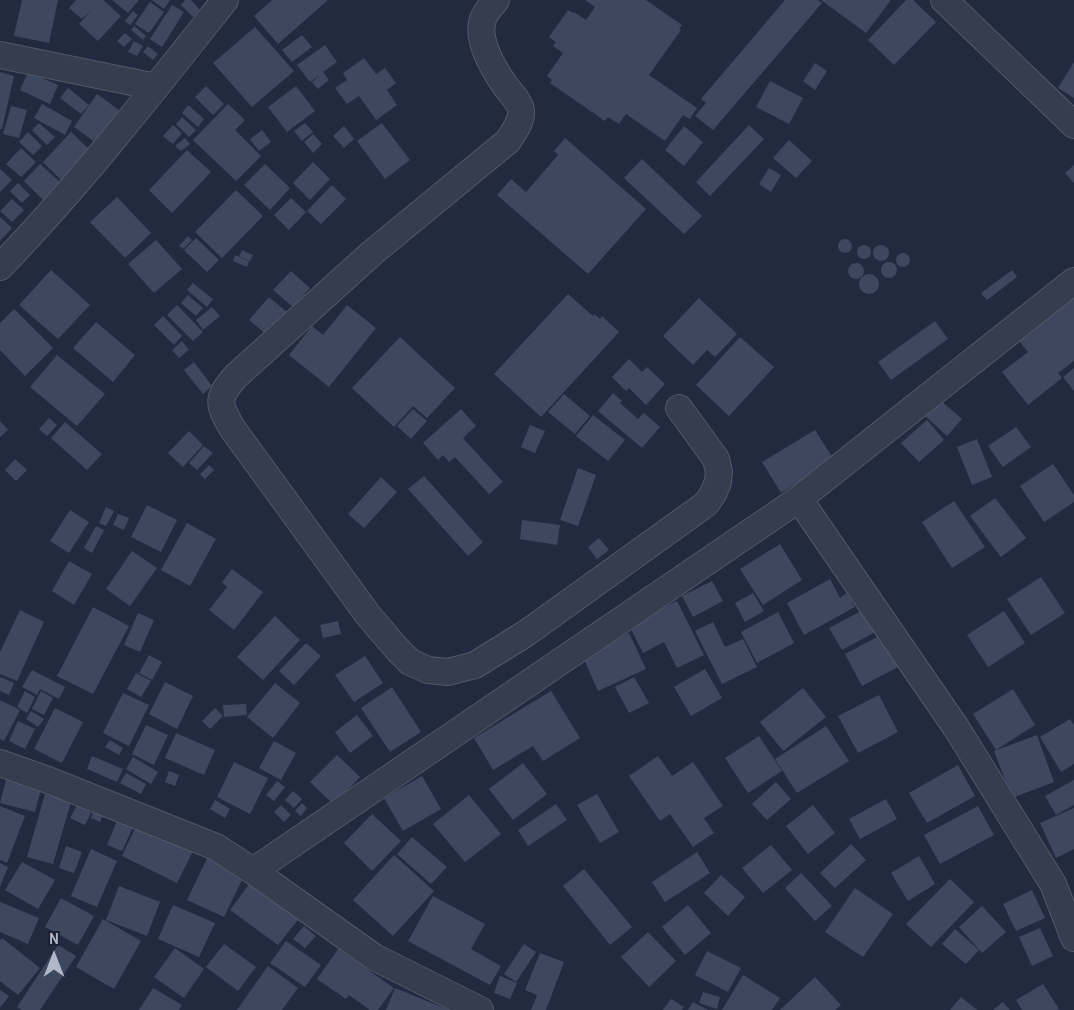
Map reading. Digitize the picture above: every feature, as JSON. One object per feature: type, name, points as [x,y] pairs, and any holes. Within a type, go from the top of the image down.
[{"type":"street","points":[[0,267],[40,225],[156,87],[225,0]]},
{"type":"street","points":[[496,0],[483,19],[481,36],[488,55],[521,111],[518,124],[508,141],[372,254],[236,376],[220,400],[222,410],[232,428],[368,615],[397,649],[410,662],[428,670],[448,672],[475,665],[515,640],[706,504],[717,482],[719,472],[716,459],[679,408]]},
{"type":"street","points":[[944,0],[1074,125]]},
{"type":"street","points":[[0,55],[156,87]]},
{"type":"street","points":[[253,871],[799,499],[1074,280]]},
{"type":"street","points":[[799,499],[957,729],[1053,884],[1074,938]]},
{"type":"street","points":[[0,763],[216,848],[253,871],[374,957],[480,1010]]},
{"type":"building","points":[[22,0],[58,0],[49,43],[14,36]]},
{"type":"building","points":[[76,0],[103,0],[121,16],[98,41],[79,24],[92,10],[82,19],[69,8]]},
{"type":"building","points":[[112,0],[139,0],[128,13]]},
{"type":"building","points":[[152,0],[170,0],[164,9]]},
{"type":"building","points":[[185,0],[191,0],[200,10],[193,17],[181,5]]},
{"type":"building","points":[[272,0],[328,0],[278,44],[254,16]]},
{"type":"building","points":[[585,0],[646,0],[682,25],[679,29],[681,30],[649,75],[697,108],[690,119],[683,115],[665,141],[626,114],[619,124],[608,117],[605,121],[550,83],[552,80],[547,76],[563,53],[553,46],[556,42],[549,37],[568,10],[586,20],[595,7]]},
{"type":"building","points":[[785,0],[818,0],[822,3],[713,130],[695,116],[706,103],[701,99]]},
{"type":"building","points":[[821,0],[891,0],[866,33]]},
{"type":"building","points":[[906,0],[913,0],[936,22],[894,65],[868,40]]},
{"type":"building","points":[[150,2],[164,12],[149,33],[135,24]]},
{"type":"building","points":[[172,5],[184,12],[162,47],[150,39]]},
{"type":"building","points":[[133,11],[138,15],[130,25],[125,21]]},
{"type":"building","points":[[134,26],[146,36],[143,40],[131,30]]},
{"type":"building","points":[[255,27],[294,71],[252,107],[213,63]]},
{"type":"building","points":[[125,33],[132,39],[124,47],[117,41]]},
{"type":"building","points":[[302,35],[312,47],[292,62],[282,50]]},
{"type":"building","points":[[134,41],[143,46],[137,56],[128,52]]},
{"type":"building","points":[[325,45],[337,62],[323,72],[329,80],[318,89],[312,82],[320,75],[310,82],[297,65]]},
{"type":"building","points":[[148,46],[158,54],[153,60],[143,52]]},
{"type":"building","points":[[364,58],[376,74],[385,68],[396,83],[387,90],[397,105],[376,120],[359,96],[347,104],[335,88],[347,80],[343,73]]},
{"type":"building","points":[[1074,62],[1074,98],[1058,88]]},
{"type":"building","points":[[815,63],[827,71],[815,90],[803,81]]},
{"type":"building","points":[[0,72],[14,76],[2,129],[0,129]]},
{"type":"building","points":[[28,72],[58,85],[50,104],[20,90]]},
{"type":"building","points":[[770,81],[803,98],[789,124],[756,107]]},
{"type":"building","points":[[206,86],[224,104],[213,115],[195,97]]},
{"type":"building","points":[[296,86],[315,111],[287,132],[268,107]]},
{"type":"building","points":[[68,88],[89,105],[81,114],[60,98]]},
{"type":"building","points":[[97,94],[119,110],[96,143],[74,127]]},
{"type":"building","points":[[42,104],[72,121],[65,135],[34,118]]},
{"type":"building","points":[[228,104],[245,120],[235,130],[261,156],[236,181],[193,140]]},
{"type":"building","points":[[188,105],[204,119],[198,127],[182,113]]},
{"type":"building","points":[[11,106],[27,110],[19,138],[3,134]]},
{"type":"building","points":[[182,117],[196,130],[189,137],[176,124]]},
{"type":"building","points":[[39,123],[55,137],[47,145],[32,130]]},
{"type":"building","points":[[305,123],[313,132],[302,141],[294,131]]},
{"type":"building","points":[[382,123],[410,160],[385,179],[357,141]]},
{"type":"building","points":[[173,125],[182,133],[173,144],[163,136]]},
{"type":"building","points":[[749,125],[764,139],[710,196],[696,182]]},
{"type":"building","points":[[344,126],[354,139],[344,148],[333,136]]},
{"type":"building","points":[[684,126],[703,142],[684,166],[665,150]]},
{"type":"building","points":[[262,130],[271,142],[259,151],[250,139]]},
{"type":"building","points":[[28,132],[42,146],[33,155],[19,142]]},
{"type":"building","points":[[71,132],[91,151],[62,181],[43,162]]},
{"type":"building","points":[[313,134],[322,144],[313,153],[304,142]]},
{"type":"building","points":[[185,138],[190,144],[181,151],[175,146]]},
{"type":"building","points":[[565,138],[646,209],[588,274],[497,195],[511,179],[526,192],[558,155],[554,151]]},
{"type":"building","points":[[789,140],[812,161],[796,178],[773,158]]},
{"type":"building","points":[[21,148],[36,162],[21,177],[6,164]]},
{"type":"building","points":[[187,150],[211,172],[172,213],[149,190]]},
{"type":"building","points":[[642,159],[702,216],[684,234],[624,178]]},
{"type":"building","points":[[313,162],[330,179],[310,200],[293,183]]},
{"type":"building","points":[[40,164],[60,182],[43,200],[24,181]]},
{"type":"building","points":[[265,164],[290,188],[270,210],[244,185]]},
{"type":"building","points":[[1074,165],[1074,183],[1065,173]]},
{"type":"building","points":[[769,168],[781,175],[771,192],[759,184]]},
{"type":"building","points":[[0,169],[12,180],[0,192]]},
{"type":"building","points":[[18,183],[30,195],[22,203],[10,191]]},
{"type":"building","points":[[332,185],[346,199],[321,224],[307,211]]},
{"type":"building","points":[[236,190],[263,216],[222,258],[195,232]]},
{"type":"building","points":[[117,197],[151,233],[125,258],[90,222]]},
{"type":"building","points":[[291,198],[306,212],[289,230],[274,215]]},
{"type":"building","points":[[12,199],[24,210],[12,222],[0,211]]},
{"type":"building","points":[[0,217],[12,228],[0,241]]},
{"type":"building","points":[[188,236],[192,240],[183,249],[179,246]]},
{"type":"building","points":[[196,238],[219,260],[207,272],[184,250]]},
{"type":"building","points":[[845,239],[850,241],[852,246],[850,251],[845,253],[840,251],[838,246],[840,241]]},
{"type":"building","points":[[156,240],[182,269],[154,293],[128,264]]},
{"type":"building","points":[[861,245],[867,245],[871,252],[867,259],[861,259],[857,255],[857,249]]},
{"type":"building","points":[[881,245],[887,247],[889,253],[887,259],[881,261],[875,259],[873,253],[875,247]]},
{"type":"building","points":[[242,250],[253,255],[250,261],[239,256]]},
{"type":"building","points":[[900,253],[906,253],[910,260],[906,267],[900,267],[896,263],[896,257]]},
{"type":"building","points":[[235,255],[249,261],[247,267],[233,261]]},
{"type":"building","points":[[889,262],[895,264],[897,270],[895,276],[889,278],[883,276],[881,270],[883,264]]},
{"type":"building","points":[[856,263],[864,271],[856,279],[848,271]]},
{"type":"building","points":[[51,270],[90,305],[58,339],[19,305]]},
{"type":"building","points":[[1012,270],[1017,277],[987,300],[981,293]]},
{"type":"building","points":[[291,271],[310,288],[293,307],[273,290]]},
{"type":"building","points":[[869,274],[876,277],[879,284],[876,291],[869,294],[862,291],[859,284],[862,277]]},
{"type":"building","points":[[193,283],[213,299],[207,307],[187,290]]},
{"type":"building","points":[[1074,287],[1074,361],[1058,373],[1062,378],[1028,405],[1002,372],[1028,352],[1013,333]]},
{"type":"building","points":[[568,294],[593,316],[594,314],[600,319],[602,316],[619,332],[541,417],[494,374]]},
{"type":"building","points":[[188,295],[203,308],[196,316],[181,303]]},
{"type":"building","points":[[269,297],[287,312],[267,335],[249,320]]},
{"type":"building","points":[[699,298],[737,334],[715,357],[707,350],[693,365],[663,336]]},
{"type":"building","points":[[177,305],[203,332],[193,341],[167,315]]},
{"type":"building","points":[[347,305],[376,328],[329,387],[289,355],[312,326],[323,335]]},
{"type":"building","points":[[212,307],[220,316],[203,330],[196,320]]},
{"type":"building","points":[[14,309],[53,348],[25,376],[0,350],[0,323]]},
{"type":"building","points":[[163,316],[182,336],[174,345],[154,325]]},
{"type":"building","points":[[935,321],[948,339],[891,380],[878,362]]},
{"type":"building","points":[[96,322],[135,355],[113,382],[73,348]]},
{"type":"building","points":[[400,337],[455,388],[427,418],[413,406],[394,427],[352,388]]},
{"type":"building","points":[[740,337],[774,367],[729,416],[696,385]]},
{"type":"building","points":[[182,341],[189,350],[179,358],[172,350]]},
{"type":"building","points":[[57,355],[105,394],[77,426],[30,387]]},
{"type":"building","points":[[629,359],[642,372],[647,367],[665,384],[646,405],[629,388],[626,391],[612,377]]},
{"type":"building","points":[[194,362],[212,386],[203,394],[184,370]]},
{"type":"building","points":[[1074,368],[1074,391],[1063,377]]},
{"type":"building","points":[[613,393],[622,401],[620,403],[638,419],[644,413],[660,427],[642,448],[598,411]]},
{"type":"building","points":[[564,394],[590,416],[575,434],[548,412]]},
{"type":"building","points":[[939,399],[962,419],[947,436],[924,415]]},
{"type":"building","points":[[413,409],[427,421],[411,439],[397,426]]},
{"type":"building","points":[[461,409],[476,426],[463,438],[503,482],[489,494],[455,457],[449,462],[443,455],[438,460],[423,443]]},
{"type":"building","points":[[593,415],[625,440],[608,461],[576,436]]},
{"type":"building","points":[[49,418],[57,425],[47,436],[39,429]]},
{"type":"building","points":[[927,420],[944,440],[919,462],[901,443]]},
{"type":"building","points":[[0,421],[8,430],[0,437]]},
{"type":"building","points":[[65,422],[102,454],[87,470],[51,438]]},
{"type":"building","points":[[530,425],[545,431],[535,453],[521,447]]},
{"type":"building","points":[[1016,427],[1031,447],[1003,467],[988,446]]},
{"type":"building","points":[[815,430],[834,460],[781,493],[762,462]]},
{"type":"building","points":[[189,431],[203,445],[183,467],[168,453]]},
{"type":"building","points":[[977,439],[992,477],[972,485],[957,447]]},
{"type":"building","points":[[204,446],[213,453],[197,470],[189,463]]},
{"type":"building","points":[[15,459],[27,470],[16,481],[5,470]]},
{"type":"building","points":[[1053,464],[1074,495],[1074,502],[1044,522],[1020,486]]},
{"type":"building","points":[[209,465],[214,470],[205,479],[200,474]]},
{"type":"building","points":[[578,468],[596,475],[578,526],[560,520]]},
{"type":"building","points":[[424,476],[483,542],[468,556],[408,489]]},
{"type":"building","points":[[381,477],[397,492],[364,528],[348,514]]},
{"type":"building","points":[[995,498],[1026,538],[1001,557],[970,516]]},
{"type":"building","points":[[954,501],[985,547],[952,568],[922,522]]},
{"type":"building","points":[[147,505],[177,520],[161,552],[131,537]]},
{"type":"building","points":[[106,507],[114,511],[106,526],[99,523]]},
{"type":"building","points":[[70,510],[89,522],[69,553],[50,541]]},
{"type":"building","points":[[118,514],[129,518],[124,530],[113,525]]},
{"type":"building","points":[[522,520],[560,525],[557,545],[520,539]]},
{"type":"building","points":[[187,523],[216,539],[190,586],[161,570]]},
{"type":"building","points":[[96,526],[104,530],[92,553],[84,548]]},
{"type":"building","points":[[599,538],[609,550],[597,559],[588,547]]},
{"type":"building","points":[[780,544],[802,580],[763,605],[740,569]]},
{"type":"building","points":[[132,551],[157,568],[130,606],[106,589]]},
{"type":"building","points":[[69,561],[92,574],[74,605],[52,591]]},
{"type":"building","points":[[232,569],[263,592],[234,630],[209,610],[227,587],[222,582]]},
{"type":"building","points":[[1041,577],[1065,613],[1031,635],[1007,599]]},
{"type":"building","points":[[830,579],[840,598],[847,593],[855,607],[804,635],[787,603]]},
{"type":"building","points":[[712,581],[723,601],[693,617],[682,596]]},
{"type":"building","points":[[753,593],[764,611],[745,622],[735,603]]},
{"type":"building","points":[[677,601],[704,655],[677,668],[664,642],[643,653],[629,625]]},
{"type":"building","points":[[93,607],[129,626],[93,694],[57,676]]},
{"type":"building","points":[[20,610],[44,622],[17,681],[0,674],[0,652]]},
{"type":"building","points":[[863,610],[875,632],[842,650],[829,628]]},
{"type":"building","points":[[1004,611],[1025,643],[988,667],[967,635]]},
{"type":"building","points":[[778,612],[794,643],[757,663],[741,632]]},
{"type":"building","points":[[138,613],[154,620],[140,652],[124,645]]},
{"type":"building","points":[[275,616],[300,640],[263,680],[237,657]]},
{"type":"building","points":[[338,621],[341,634],[323,638],[320,625]]},
{"type":"building","points":[[713,622],[725,647],[743,639],[757,667],[722,684],[695,631]]},
{"type":"building","points":[[629,633],[646,669],[598,691],[582,655]]},
{"type":"building","points":[[881,635],[898,667],[862,686],[845,654]]},
{"type":"building","points":[[306,643],[321,656],[294,685],[279,671]]},
{"type":"building","points":[[149,655],[162,662],[152,680],[139,673]]},
{"type":"building","points":[[365,656],[383,683],[354,702],[335,675]]},
{"type":"building","points":[[705,669],[722,698],[691,716],[674,687]]},
{"type":"building","points":[[32,670],[65,687],[59,699],[40,689],[37,695],[22,687]]},
{"type":"building","points":[[136,673],[151,681],[141,697],[127,689]]},
{"type":"building","points":[[0,677],[14,683],[9,695],[0,691]]},
{"type":"building","points":[[634,677],[649,703],[629,713],[615,687]]},
{"type":"building","points":[[165,682],[193,696],[177,729],[149,714]]},
{"type":"building","points":[[275,683],[300,703],[273,738],[247,717]]},
{"type":"building","points":[[392,687],[421,732],[390,752],[361,708]]},
{"type":"building","points":[[803,688],[826,717],[783,751],[760,722]]},
{"type":"building","points":[[1013,689],[1035,725],[996,750],[973,714]]},
{"type":"building","points":[[25,691],[35,697],[27,713],[17,707]]},
{"type":"building","points":[[41,691],[53,698],[44,715],[32,709]]},
{"type":"building","points":[[551,691],[580,738],[543,761],[533,746],[493,770],[474,738]]},
{"type":"building","points":[[123,693],[149,705],[129,746],[103,733]]},
{"type":"building","points":[[879,695],[898,732],[858,753],[838,716]]},
{"type":"building","points":[[0,700],[20,710],[4,741],[0,739]]},
{"type":"building","points":[[246,704],[247,715],[224,717],[223,705]]},
{"type":"building","points":[[55,708],[83,722],[62,763],[34,749]]},
{"type":"building","points":[[215,708],[223,716],[210,729],[202,721]]},
{"type":"building","points":[[31,711],[44,719],[38,727],[26,719]]},
{"type":"building","points":[[357,715],[373,736],[350,753],[335,732]]},
{"type":"building","points":[[1070,719],[1074,725],[1074,764],[1061,772],[1040,737]]},
{"type":"building","points":[[18,721],[35,729],[25,749],[9,741]]},
{"type":"building","points":[[146,725],[168,735],[154,765],[132,754]]},
{"type":"building","points":[[826,726],[849,761],[797,793],[775,759]]},
{"type":"building","points":[[176,733],[215,750],[204,775],[165,758]]},
{"type":"building","points":[[1037,735],[1054,782],[1012,798],[994,751]]},
{"type":"building","points":[[759,736],[782,771],[748,793],[725,758]]},
{"type":"building","points":[[110,740],[123,748],[119,755],[105,747]]},
{"type":"building","points":[[274,741],[296,753],[281,780],[259,768]]},
{"type":"building","points":[[337,755],[360,777],[334,805],[310,782]]},
{"type":"building","points":[[92,756],[123,769],[117,782],[87,769]]},
{"type":"building","points":[[658,756],[672,776],[693,762],[723,806],[704,818],[714,833],[693,847],[670,814],[660,821],[629,776]]},
{"type":"building","points":[[133,757],[158,772],[151,784],[126,769]]},
{"type":"building","points":[[234,762],[268,778],[250,814],[217,797]]},
{"type":"building","points":[[523,763],[547,794],[513,820],[489,789]]},
{"type":"building","points":[[958,765],[975,796],[927,823],[909,793]]},
{"type":"building","points":[[169,771],[179,775],[175,786],[165,782]]},
{"type":"building","points":[[126,773],[146,784],[141,794],[120,783]]},
{"type":"building","points":[[7,776],[42,785],[35,812],[0,803]]},
{"type":"building","points":[[422,776],[441,809],[403,831],[384,798]]},
{"type":"building","points":[[1074,780],[1074,805],[1056,815],[1045,796]]},
{"type":"building","points":[[277,781],[285,787],[274,801],[266,795]]},
{"type":"building","points":[[776,782],[791,799],[767,820],[752,804]]},
{"type":"building","points":[[293,791],[302,799],[294,808],[285,800]]},
{"type":"building","points":[[45,794],[71,802],[53,864],[27,857]]},
{"type":"building","points":[[597,794],[619,832],[600,843],[577,805]]},
{"type":"building","points":[[469,795],[501,834],[465,862],[433,824]]},
{"type":"building","points":[[886,799],[897,819],[860,839],[849,819]]},
{"type":"building","points":[[215,800],[230,809],[225,818],[210,809]]},
{"type":"building","points":[[302,803],[307,808],[301,816],[295,811]]},
{"type":"building","points":[[96,804],[106,807],[100,822],[91,818]]},
{"type":"building","points":[[556,804],[567,820],[528,846],[518,830]]},
{"type":"building","points":[[77,805],[91,813],[85,825],[70,818]]},
{"type":"building","points":[[281,805],[291,815],[284,822],[274,812]]},
{"type":"building","points":[[813,805],[835,833],[808,854],[786,826]]},
{"type":"building","points":[[0,806],[25,816],[7,863],[0,860]]},
{"type":"building","points":[[978,806],[994,835],[940,864],[924,835]]},
{"type":"building","points":[[1074,808],[1074,849],[1056,858],[1040,823]]},
{"type":"building","points":[[372,814],[401,841],[372,871],[344,843]]},
{"type":"building","points":[[119,816],[135,823],[122,851],[107,845]]},
{"type":"building","points":[[138,822],[194,849],[177,883],[122,856]]},
{"type":"building","points":[[412,837],[447,867],[431,884],[397,854]]},
{"type":"building","points":[[851,844],[866,860],[835,888],[820,873]]},
{"type":"building","points":[[771,845],[792,870],[763,893],[742,868]]},
{"type":"building","points":[[66,846],[82,852],[74,873],[59,868]]},
{"type":"building","points":[[91,849],[117,861],[97,907],[71,896]]},
{"type":"building","points":[[210,852],[247,870],[224,917],[187,900]]},
{"type":"building","points":[[697,852],[710,873],[665,902],[652,882]]},
{"type":"building","points":[[394,855],[434,891],[393,936],[353,900]]},
{"type":"building","points":[[919,856],[935,884],[908,901],[891,873]]},
{"type":"building","points":[[22,862],[55,880],[38,909],[5,890]]},
{"type":"building","points":[[0,863],[8,867],[0,887]]},
{"type":"building","points":[[584,869],[632,927],[610,945],[563,886]]},
{"type":"building","points":[[801,873],[832,906],[815,921],[785,888]]},
{"type":"building","points":[[721,875],[745,897],[728,916],[704,893]]},
{"type":"building","points":[[253,879],[301,916],[278,945],[230,910]]},
{"type":"building","points":[[950,879],[974,902],[931,947],[906,924]]},
{"type":"building","points":[[119,886],[160,902],[147,936],[106,920]]},
{"type":"building","points":[[855,888],[893,914],[863,957],[825,932]]},
{"type":"building","points":[[1032,890],[1045,918],[1016,931],[1003,904]]},
{"type":"building","points":[[433,896],[485,924],[471,949],[501,966],[490,985],[408,941]]},
{"type":"building","points":[[61,898],[94,916],[78,945],[45,927]]},
{"type":"building","points":[[0,902],[39,918],[28,944],[0,932]]},
{"type":"building","points":[[173,905],[215,923],[199,957],[158,939]]},
{"type":"building","points":[[688,905],[711,933],[685,955],[662,927]]},
{"type":"building","points":[[982,906],[1006,932],[982,953],[959,927]]},
{"type":"building","points":[[103,919],[141,941],[114,989],[76,967]]},
{"type":"building","points":[[304,926],[316,936],[305,948],[293,939]]},
{"type":"building","points":[[1040,928],[1053,956],[1032,966],[1019,937]]},
{"type":"building","points":[[955,929],[979,950],[966,964],[942,944]]},
{"type":"building","points":[[648,932],[676,961],[649,987],[621,957]]},
{"type":"building","points":[[2,938],[40,968],[18,995],[0,981],[0,940]]},
{"type":"building","points":[[286,941],[321,965],[305,987],[270,963]]},
{"type":"building","points":[[224,944],[256,967],[238,991],[206,967]]},
{"type":"building","points":[[524,944],[536,952],[516,982],[504,974]]},
{"type":"building","points":[[58,945],[76,956],[40,1010],[22,1010],[17,1007]]},
{"type":"building","points":[[175,948],[204,969],[184,998],[154,977]]},
{"type":"building","points":[[338,949],[394,988],[378,1010],[370,1010],[349,995],[346,999],[317,979]]},
{"type":"building","points":[[707,951],[741,968],[728,992],[695,975]]},
{"type":"building","points":[[540,953],[564,962],[546,1010],[531,1010],[537,995],[525,990]]},
{"type":"building","points":[[268,966],[298,988],[282,1010],[237,1010]]},
{"type":"building","points":[[743,975],[780,998],[772,1010],[722,1010]]},
{"type":"building","points":[[500,976],[517,983],[510,999],[494,993]]},
{"type":"building","points":[[815,977],[841,1005],[835,1010],[780,1010]]},
{"type":"building","points":[[1043,984],[1059,1009],[1022,1010],[1016,1000]]},
{"type":"building","points":[[153,988],[182,1005],[179,1010],[139,1010]]},
{"type":"building","points":[[395,988],[449,1010],[386,1010]]},
{"type":"building","points":[[0,990],[9,996],[0,1008]]},
{"type":"building","points":[[703,992],[720,997],[717,1009],[699,1003]]},
{"type":"building","points":[[961,997],[977,1010],[950,1010]]},
{"type":"building","points":[[671,999],[684,1007],[682,1010],[663,1010]]},
{"type":"building","points":[[693,1002],[708,1010],[688,1010]]},
{"type":"building","points":[[1003,1002],[1010,1010],[993,1010]]}]
